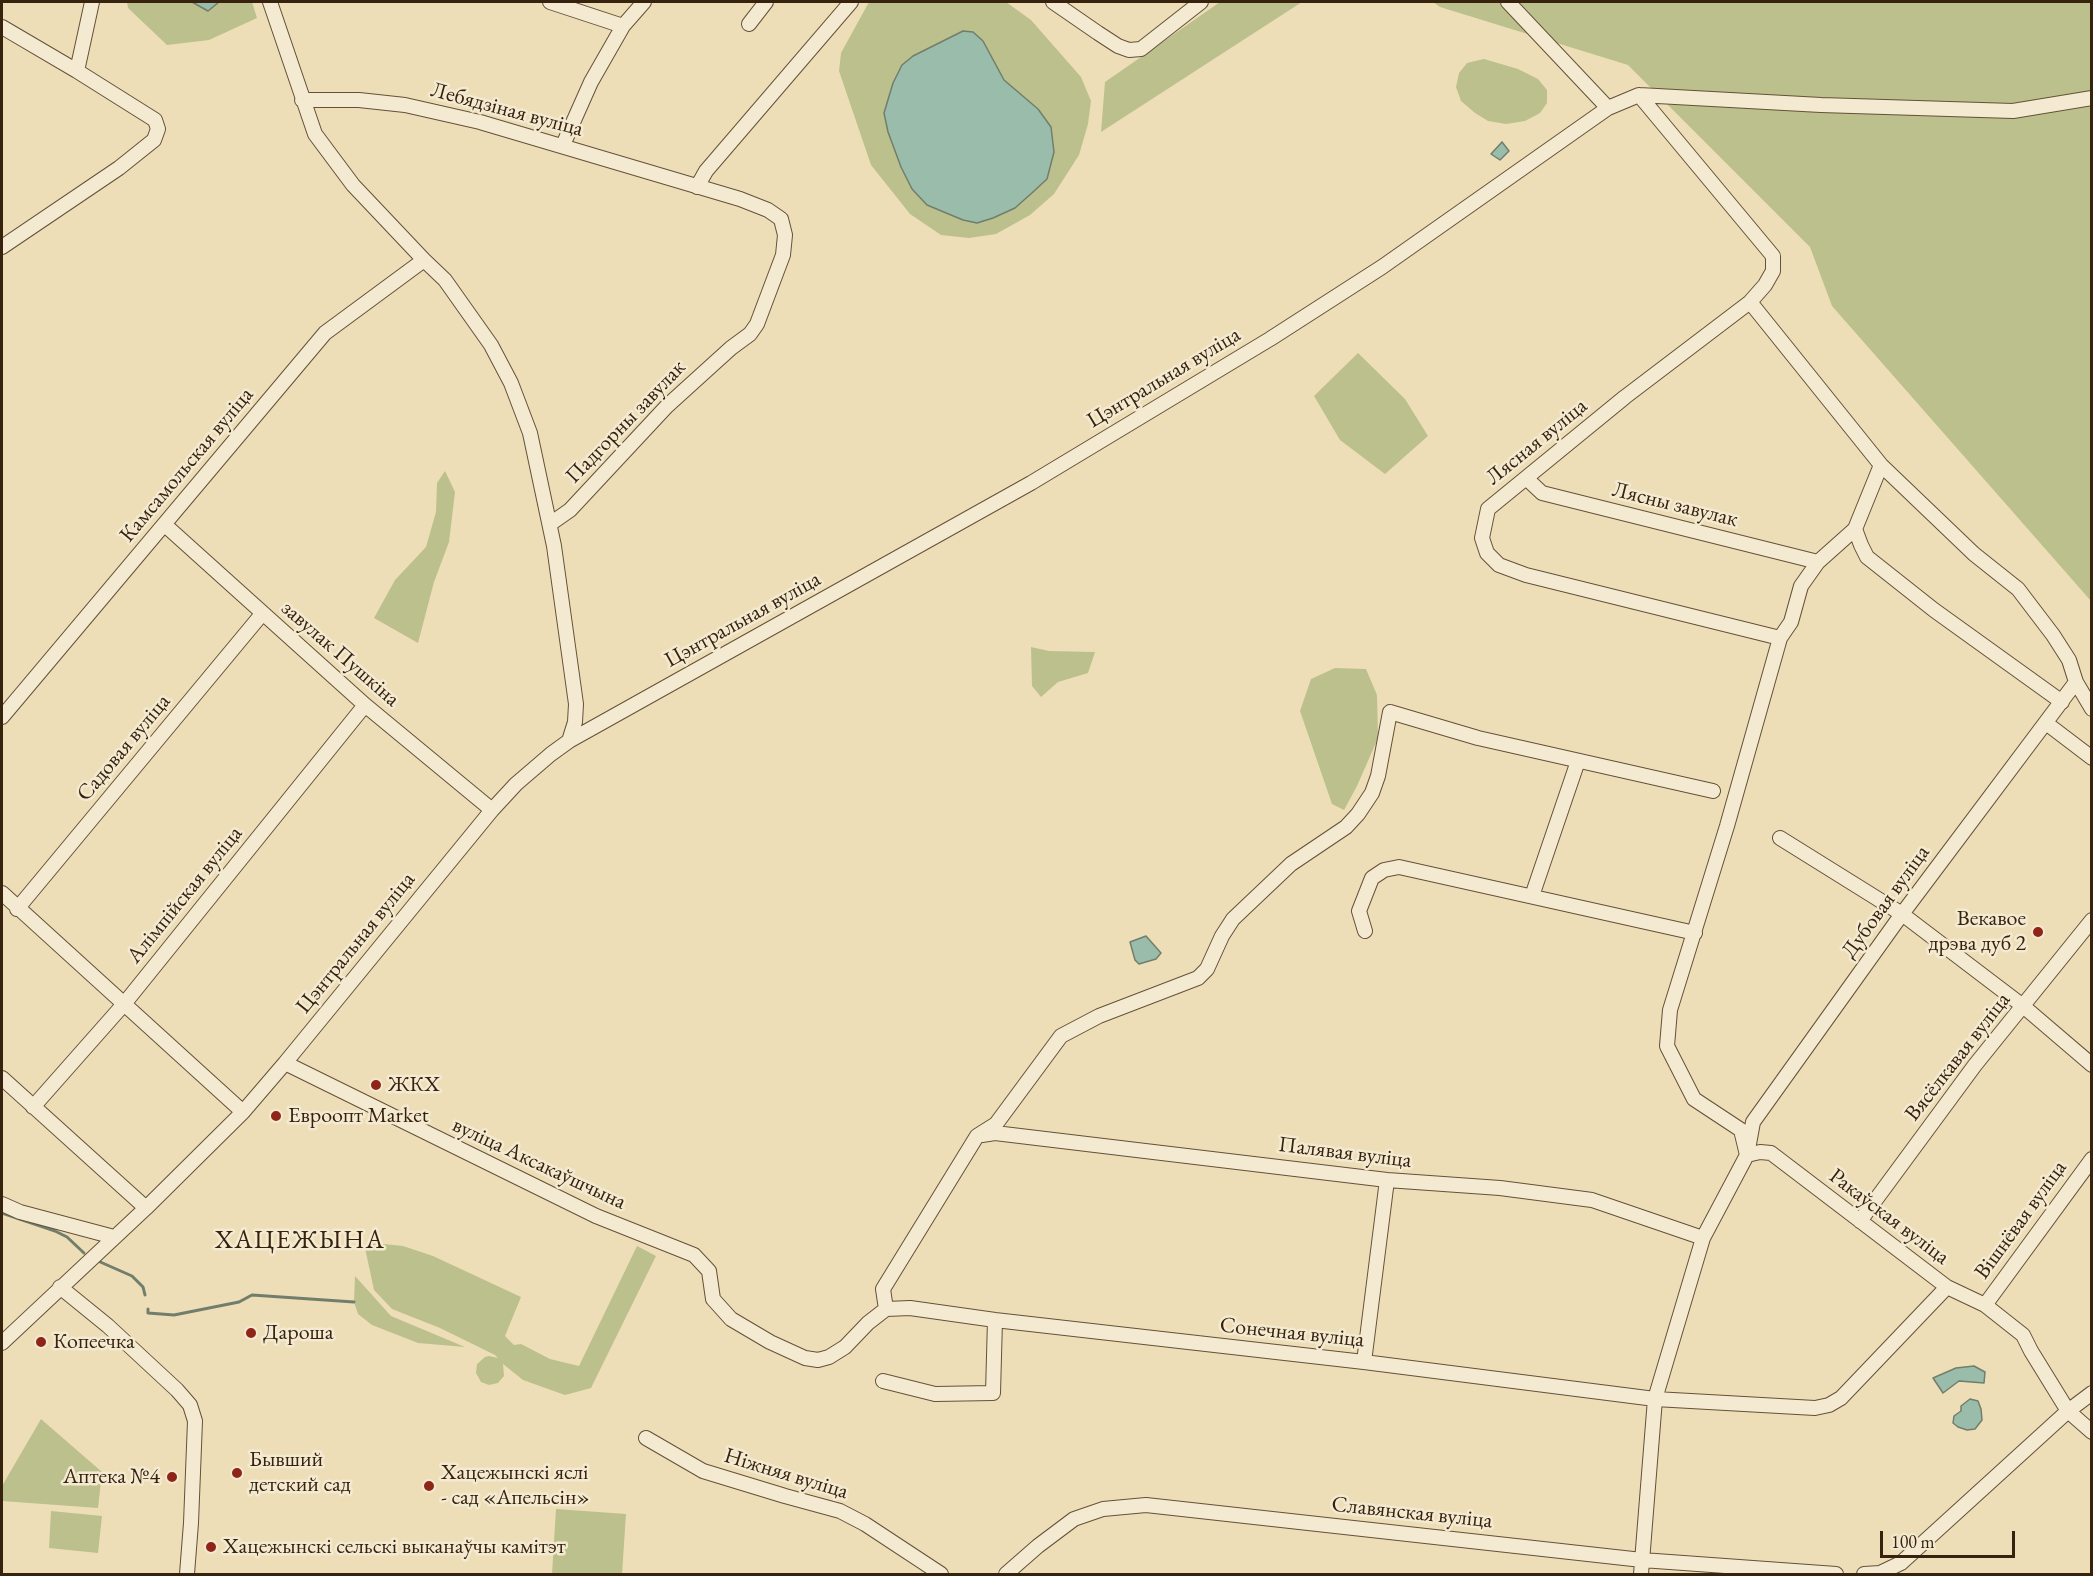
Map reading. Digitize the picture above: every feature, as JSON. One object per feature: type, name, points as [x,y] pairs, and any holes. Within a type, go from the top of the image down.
[{"type":"street","points":[[77,71],[92,2]]},
{"type":"street","points":[[270,2],[315,134],[353,185],[445,280],[491,345],[512,382],[530,433],[550,524],[576,704],[575,722],[569,741]]},
{"type":"street","points":[[550,2],[623,26]]},
{"type":"street","points":[[563,145],[591,82],[623,26],[644,2]]},
{"type":"street","points":[[749,24],[766,2]]},
{"type":"street","points":[[697,187],[705,171],[852,2]]},
{"type":"street","points":[[1053,2],[1098,33],[1130,50],[1142,49],[1201,2]]},
{"type":"street","points":[[1508,2],[1608,108]]},
{"type":"street","points":[[2,27],[155,120],[159,129],[154,140],[120,168],[2,247]]},
{"type":"street","points":[[1639,95],[1821,105],[2013,111],[2091,98]]},
{"type":"street","name":"Цэнтральная вуліца","points":[[2,1343],[146,1208],[243,1112],[492,810],[534,767],[569,741],[1031,483],[1270,339],[1382,267],[1608,108],[1639,95]]},
{"type":"street","name":"Лясная вуліца","points":[[1639,95],[1773,256],[1773,271],[1765,285],[1750,302],[1625,397],[1488,509],[1482,538],[1487,553],[1499,565],[1538,578],[1780,638]]},
{"type":"street","name":"Лебядзіная вуліца","points":[[302,100],[359,100],[405,105],[480,122],[740,199],[768,210],[781,219],[785,235],[783,255],[757,324],[750,334],[731,348]]},
{"type":"street","name":"Камсамольская вуліца","points":[[2,717],[325,333],[424,260]]},
{"type":"street","points":[[1750,302],[1881,465],[1974,554],[2018,589],[2053,635],[2068,660],[2076,682],[2091,709]]},
{"type":"street","name":"Падгорны завулак","points":[[550,524],[570,510],[667,406],[731,348]]},
{"type":"street","points":[[1747,1155],[1741,1130],[1694,1099],[1667,1046],[1670,1010],[1695,933],[1780,638],[1791,622],[1801,586],[1818,562],[1855,529],[1881,465]]},
{"type":"street","name":"Лясны завулак","points":[[1526,478],[1542,493],[1818,562]]},
{"type":"street","name":"завулак Пушкіна","points":[[165,525],[365,705],[492,810]]},
{"type":"street","points":[[1855,529],[1867,557],[1934,610],[2061,702]]},
{"type":"street","name":"Садовая вуліца","points":[[17,909],[262,614]]},
{"type":"street","name":"Дубовая вуліца","points":[[1641,1575],[1654,1399],[1703,1238],[1747,1155],[1753,1122],[1902,914],[2076,682]]},
{"type":"street","name":"Алімпійская вуліца","points":[[33,1107],[124,1004],[365,705]]},
{"type":"street","points":[[886,1309],[883,1289],[977,1136],[996,1124],[1061,1036],[1099,1016],[1198,978],[1207,969],[1221,936],[1233,919],[1291,864],[1346,827],[1358,814],[1372,793],[1378,776],[1390,712],[1478,738],[1713,791]]},
{"type":"street","points":[[2046,723],[2091,758]]},
{"type":"street","points":[[1532,896],[1578,761]]},
{"type":"street","points":[[1780,838],[1902,914],[2023,1006],[2091,1065]]},
{"type":"street","points":[[1365,930],[1359,911],[1372,878],[1384,870],[1399,867],[1695,933]]},
{"type":"street","points":[[2,893],[243,1112]]},
{"type":"street","name":"Вясёлкавая вуліца","points":[[1860,1221],[1975,1065],[2091,920]]},
{"type":"street","name":"вуліца Аксакаўшчына","points":[[285,1063],[596,1216],[694,1255],[709,1270],[713,1299],[731,1319],[770,1342],[805,1358],[818,1360],[830,1357],[845,1347],[868,1323],[886,1309]]},
{"type":"street","points":[[2,1078],[146,1208]]},
{"type":"street","name":"Палявая вуліца","points":[[977,1136],[995,1133],[1387,1180],[1500,1188],[1592,1200],[1703,1238]]},
{"type":"street","name":"Ракаўская вуліца","points":[[1747,1155],[1760,1152],[1771,1153],[1947,1287],[1985,1305],[2023,1335],[2068,1411],[2091,1432]]},
{"type":"street","name":"Вішнёвая вуліца","points":[[1985,1305],[2091,1159]]},
{"type":"street","points":[[1364,1362],[1387,1180]]},
{"type":"street","points":[[2,1204],[20,1212],[114,1237]]},
{"type":"street","points":[[60,1287],[108,1326],[190,1405],[195,1421],[187,1575]]},
{"type":"street","name":"Сонечная вуліца","points":[[886,1309],[910,1308],[1654,1399],[1815,1408],[1829,1405],[1841,1398],[1947,1287]]},
{"type":"street","points":[[883,1381],[935,1394],[993,1393],[995,1320]]},
{"type":"street","points":[[1864,1575],[1880,1573],[1901,1563],[2068,1411],[2091,1393]]},
{"type":"street","name":"Ніжняя вуліца","points":[[646,1438],[703,1471],[840,1511],[865,1524],[941,1575]]},
{"type":"street","name":"Славянская вуліца","points":[[1006,1575],[1038,1546],[1074,1519],[1103,1509],[1146,1505],[1642,1560],[1836,1575]]},
{"type":"green space","points":[[127,2],[252,2],[257,18],[209,40],[167,45],[128,8]]},
{"type":"green space","points":[[869,2],[1006,2],[1031,20],[1081,77],[1091,101],[1088,124],[1079,155],[1054,194],[1030,215],[996,234],[969,238],[941,235],[910,214],[871,165],[839,71],[841,53]]},
{"type":"green space","points":[[1220,2],[1302,2],[1101,132],[1105,82]]},
{"type":"green space","points":[[1433,2],[2091,2],[2091,601],[1832,306],[1810,247],[1628,65],[1440,7]]},
{"type":"green space","points":[[1484,59],[1518,69],[1538,79],[1547,90],[1547,103],[1540,113],[1525,121],[1506,124],[1488,121],[1461,101],[1456,87],[1459,73],[1467,63]]},
{"type":"green space","points":[[1358,353],[1405,399],[1428,436],[1385,474],[1340,440],[1314,396]]},
{"type":"green space","points":[[445,471],[455,492],[449,542],[434,582],[418,643],[374,618],[395,580],[426,547],[436,512],[437,483]]},
{"type":"green space","points":[[1031,647],[1049,651],[1095,652],[1088,673],[1058,682],[1041,697],[1032,686]]},
{"type":"green space","points":[[1335,668],[1366,669],[1377,695],[1378,738],[1344,810],[1332,804],[1300,711],[1311,679]]},
{"type":"green space","points":[[374,1243],[403,1246],[433,1256],[521,1297],[505,1336],[514,1345],[521,1344],[550,1359],[579,1366],[637,1246],[656,1256],[591,1388],[565,1395],[523,1380],[503,1364],[504,1376],[498,1383],[489,1385],[481,1382],[476,1373],[477,1364],[485,1357],[498,1358],[495,1355],[440,1328],[392,1309],[374,1290],[365,1248]]},
{"type":"green space","points":[[355,1276],[391,1316],[465,1347],[418,1343],[372,1325],[358,1314],[354,1302]]},
{"type":"green space","points":[[41,1419],[102,1472],[98,1508],[2,1501],[2,1486]]},
{"type":"green space","points":[[556,1509],[626,1514],[622,1574],[552,1574]]},
{"type":"green space","points":[[51,1511],[102,1516],[98,1553],[49,1548]]},
{"type":"shaded area","points":[[192,2],[219,2],[208,11]]},
{"type":"shaded area","points":[[963,31],[973,32],[983,41],[1004,80],[1038,109],[1051,127],[1054,152],[1047,179],[1033,192],[1015,208],[977,223],[963,220],[927,205],[912,189],[888,132],[884,113],[893,83],[902,65],[913,56]]},
{"type":"shaded area","points":[[1502,142],[1509,151],[1500,160],[1491,154]]},
{"type":"shaded area","points":[[1146,936],[1161,953],[1156,959],[1139,964],[1135,960],[1130,942]]},
{"type":"shaded area","points":[[1974,1366],[1985,1372],[1984,1383],[1959,1381],[1943,1393],[1933,1378],[1956,1368]]},
{"type":"shaded area","points":[[1970,1399],[1978,1401],[1982,1420],[1975,1429],[1967,1430],[1953,1423],[1954,1416],[1961,1411],[1961,1406]]},
{"type":"waterway","points":[[2,1213],[55,1231],[67,1237],[84,1253]]},
{"type":"waterway","points":[[98,1261],[132,1276],[143,1287],[145,1295]]},
{"type":"waterway","points":[[148,1309],[148,1313],[174,1315],[239,1302],[252,1295],[354,1302]]},
{"type":"place","name":"Векавое дрэва дуб 2","points":[[2038,932]]},
{"type":"place","name":"ЖКХ","points":[[376,1085]]},
{"type":"place","name":"Евроопт Market","points":[[276,1116]]},
{"type":"place","name":"Дароша","points":[[251,1333]]},
{"type":"place","name":"Копеечка","points":[[41,1342]]},
{"type":"place","name":"Бывший детский сад","points":[[237,1473]]},
{"type":"place","name":"Аптека №4","points":[[172,1477]]},
{"type":"place","name":"Хацежынскі яслі - сад «Апельсін»","points":[[429,1486]]},
{"type":"place","name":"Хацежынскі сельскі выканаўчы камітэт","points":[[211,1547]]},
{"type":"district","name":"ХАЦЕЖЫНА","points":[[300,1241]]}]
